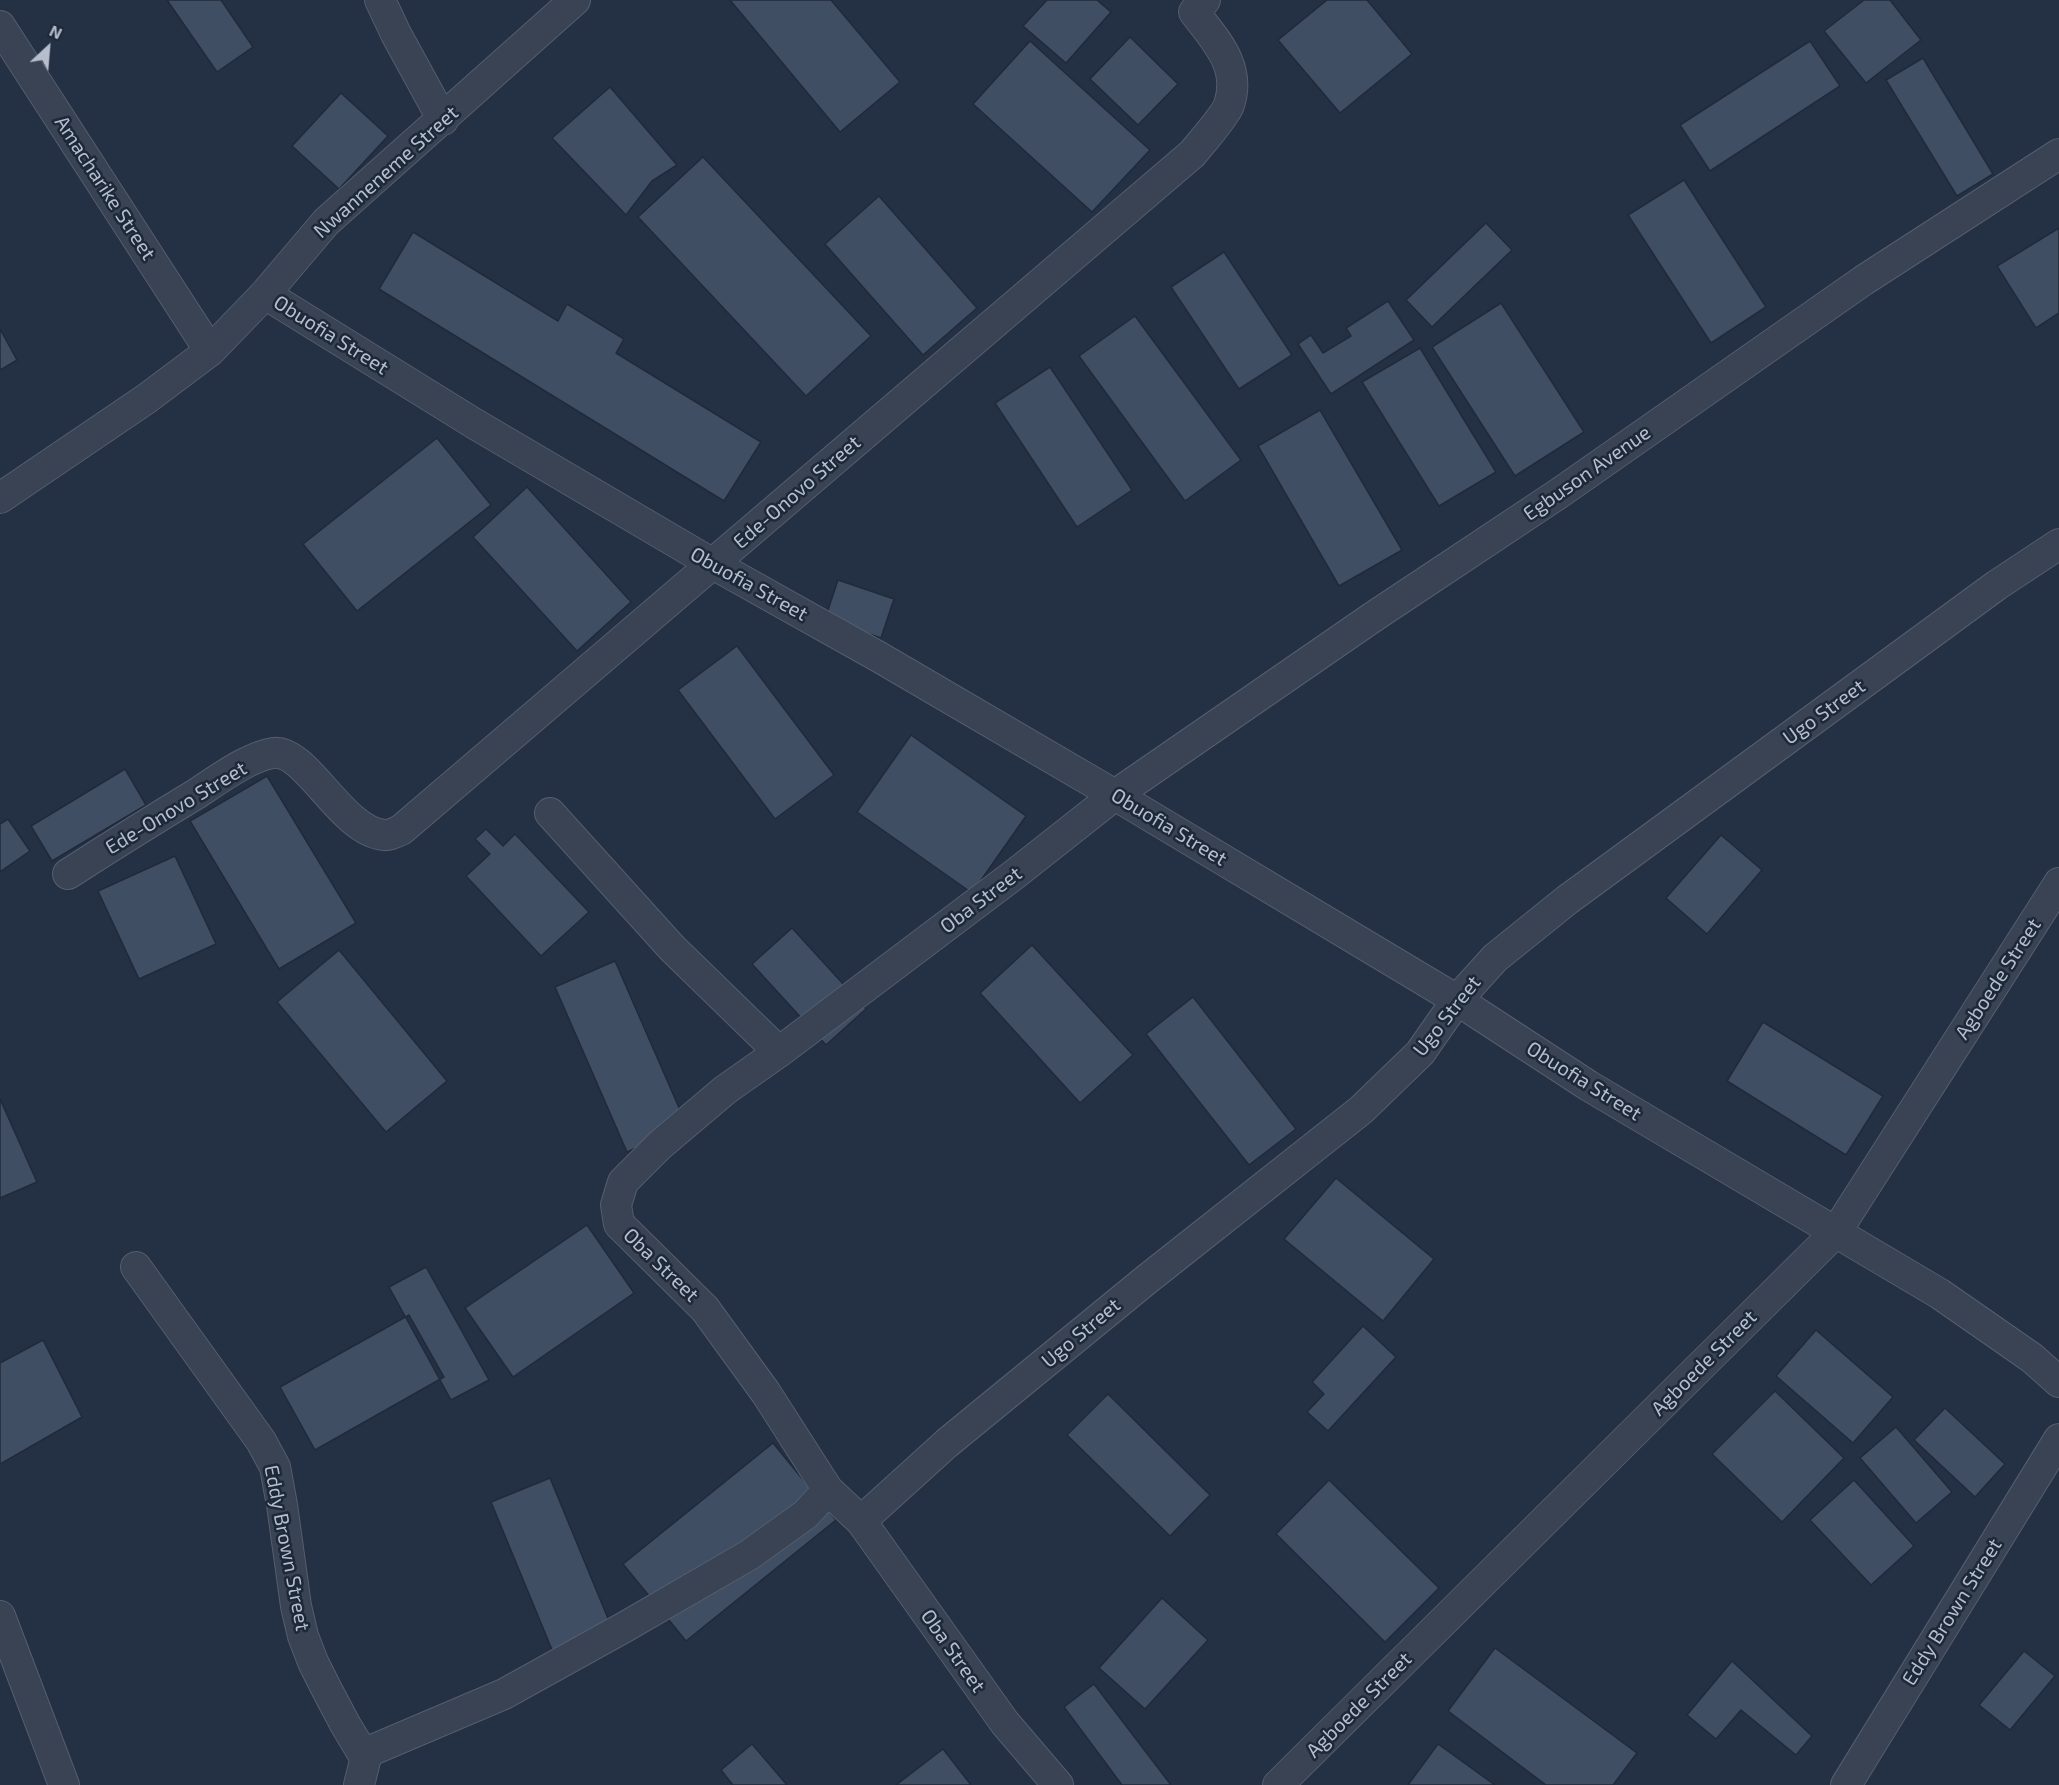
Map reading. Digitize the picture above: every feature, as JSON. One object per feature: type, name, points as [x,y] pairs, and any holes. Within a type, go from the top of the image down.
[{"type":"street","points":[[380,0],[443,120]]},
{"type":"street","name":"Nwanneneme Street","points":[[0,498],[146,399],[210,351],[265,294],[326,222],[575,0]]},
{"type":"street","name":"Ede-Onovo Street","points":[[68,874],[241,765],[274,753],[297,763],[352,821],[368,831],[386,836],[401,830],[1192,154],[1229,106],[1233,73],[1222,49],[1194,4]]},
{"type":"street","name":"Amacharike Street","points":[[0,26],[210,351]]},
{"type":"street","name":"Egbuson Avenue","points":[[1115,795],[1373,617],[1558,494],[1864,280],[2059,154]]},
{"type":"street","name":"Obuofia Street","points":[[265,294],[475,424],[1115,795],[1457,1000],[1589,1086],[1981,1321],[2032,1358],[2059,1382]]},
{"type":"street","name":"Ugo Street","points":[[861,1521],[947,1443],[1146,1280],[1361,1110],[1420,1053],[1457,1000],[1495,958],[1567,900],[1997,585],[2059,544]]},
{"type":"street","name":"Oba Street","points":[[1058,1785],[1005,1723],[861,1521],[828,1490],[766,1393],[705,1308],[619,1224],[616,1205],[623,1182],[660,1145],[725,1090],[1015,874],[1115,795]]},
{"type":"street","points":[[550,813],[672,948],[779,1052]]},
{"type":"street","name":"Agboede Street","points":[[1278,1785],[1836,1232],[2059,883]]},
{"type":"street","name":"Eddy Brown Street","points":[[136,1267],[255,1432],[275,1467],[296,1606],[303,1636],[326,1688],[363,1754]]},
{"type":"street","name":"Eddy Brown Street","points":[[1846,1785],[2059,1439]]},
{"type":"street","points":[[359,1785],[365,1761],[363,1754],[504,1694],[623,1628],[749,1555],[806,1514],[828,1490]]},
{"type":"street","points":[[0,1616],[64,1785]]},
{"type":"building","points":[[167,0],[221,0],[253,47],[217,72]]},
{"type":"building","points":[[730,0],[831,0],[900,82],[840,132]]},
{"type":"building","points":[[1047,0],[1097,0],[1111,12],[1066,63],[1023,26]]},
{"type":"building","points":[[1327,0],[1367,0],[1412,54],[1340,113],[1278,40]]},
{"type":"building","points":[[1864,0],[1890,0],[1921,40],[1866,83],[1824,31]]},
{"type":"building","points":[[1130,37],[1178,84],[1138,125],[1090,79]]},
{"type":"building","points":[[1030,41],[1150,150],[1092,212],[973,104]]},
{"type":"building","points":[[1810,41],[1840,86],[1710,171],[1680,125]]},
{"type":"building","points":[[1923,58],[1993,174],[1957,196],[1886,80]]},
{"type":"building","points":[[610,87],[677,165],[652,181],[626,215],[552,138]]},
{"type":"building","points":[[341,93],[388,136],[339,189],[292,146]]},
{"type":"building","points":[[703,157],[871,336],[806,396],[638,217]]},
{"type":"building","points":[[1684,180],[1766,307],[1711,343],[1628,215]]},
{"type":"building","points":[[879,196],[977,308],[923,355],[825,244]]},
{"type":"building","points":[[1486,223],[1512,250],[1432,327],[1406,300]]},
{"type":"building","points":[[2059,228],[2059,313],[2036,328],[1997,266]]},
{"type":"building","points":[[413,232],[558,321],[567,304],[624,339],[616,353],[761,442],[724,501],[379,289]]},
{"type":"building","points":[[1224,252],[1292,355],[1239,389],[1171,287]]},
{"type":"building","points":[[1388,301],[1414,340],[1331,394],[1298,344],[1311,335],[1323,353],[1351,336],[1346,328]]},
{"type":"building","points":[[1501,303],[1584,432],[1515,476],[1432,347]]},
{"type":"building","points":[[1135,316],[1241,460],[1185,501],[1079,356]]},
{"type":"building","points":[[0,329],[17,360],[0,370]]},
{"type":"building","points":[[1420,348],[1496,472],[1439,506],[1362,382]]},
{"type":"building","points":[[1050,367],[1132,490],[1077,527],[995,403]]},
{"type":"building","points":[[1320,410],[1402,550],[1339,586],[1258,446]]},
{"type":"building","points":[[437,438],[491,505],[357,611],[303,544]]},
{"type":"building","points":[[527,487],[631,602],[577,651],[473,537]]},
{"type":"building","points":[[838,580],[894,599],[881,638],[825,619]]},
{"type":"building","points":[[737,646],[834,775],[775,819],[678,690]]},
{"type":"building","points":[[911,735],[1026,816],[972,893],[857,812]]},
{"type":"building","points":[[125,769],[146,805],[52,861],[31,826]]},
{"type":"building","points":[[267,776],[356,923],[279,969],[190,821]]},
{"type":"building","points":[[8,819],[30,851],[0,872],[0,824]]},
{"type":"building","points":[[486,829],[503,846],[515,834],[589,912],[541,956],[466,876],[490,854],[475,839]]},
{"type":"building","points":[[1721,835],[1762,870],[1707,934],[1666,898]]},
{"type":"building","points":[[175,856],[216,944],[139,979],[98,891]]},
{"type":"building","points":[[792,928],[866,1009],[826,1045],[752,964]]},
{"type":"building","points":[[1032,945],[1133,1055],[1080,1103],[980,993]]},
{"type":"building","points":[[339,950],[447,1081],[386,1132],[277,1002]]},
{"type":"building","points":[[615,961],[687,1126],[627,1152],[555,987]]},
{"type":"building","points":[[1193,997],[1296,1129],[1249,1165],[1146,1034]]},
{"type":"building","points":[[1763,1022],[1883,1096],[1846,1155],[1727,1081]]},
{"type":"building","points":[[0,1099],[37,1182],[0,1198]]},
{"type":"building","points":[[1336,1178],[1434,1259],[1383,1321],[1284,1239]]},
{"type":"building","points":[[587,1225],[634,1293],[513,1377],[465,1308]]},
{"type":"building","points":[[426,1267],[489,1380],[451,1400],[389,1287]]},
{"type":"building","points":[[409,1315],[444,1377],[315,1450],[280,1387]]},
{"type":"building","points":[[1363,1326],[1396,1357],[1328,1431],[1307,1412],[1324,1394],[1312,1382]]},
{"type":"building","points":[[1816,1330],[1893,1397],[1853,1443],[1776,1376]]},
{"type":"building","points":[[43,1340],[82,1417],[0,1464],[0,1363]]},
{"type":"building","points":[[1775,1391],[1844,1458],[1782,1522],[1712,1454]]},
{"type":"building","points":[[1108,1394],[1210,1495],[1170,1536],[1067,1435]]},
{"type":"building","points":[[1945,1408],[2005,1464],[1975,1497],[1914,1440]]},
{"type":"building","points":[[1896,1427],[1952,1492],[1916,1523],[1860,1458]]},
{"type":"building","points":[[773,1443],[836,1520],[686,1641],[623,1564]]},
{"type":"building","points":[[550,1478],[614,1633],[555,1657],[491,1502]]},
{"type":"building","points":[[1329,1480],[1439,1588],[1385,1642],[1276,1534]]},
{"type":"building","points":[[1854,1480],[1914,1546],[1871,1585],[1810,1520]]},
{"type":"building","points":[[1162,1598],[1208,1640],[1145,1709],[1099,1668]]},
{"type":"building","points":[[1495,1648],[1637,1753],[1613,1785],[1546,1785],[1448,1711]]},
{"type":"building","points":[[2024,1651],[2055,1676],[2010,1730],[1979,1705]]},
{"type":"building","points":[[1732,1661],[1812,1736],[1796,1755],[1741,1710],[1716,1739],[1687,1715]]},
{"type":"building","points":[[1094,1684],[1171,1785],[1122,1785],[1064,1707]]},
{"type":"building","points":[[752,1744],[787,1785],[733,1785],[721,1770]]},
{"type":"building","points":[[1438,1744],[1495,1785],[1408,1785]]},
{"type":"building","points":[[943,1749],[971,1785],[896,1785]]}]
